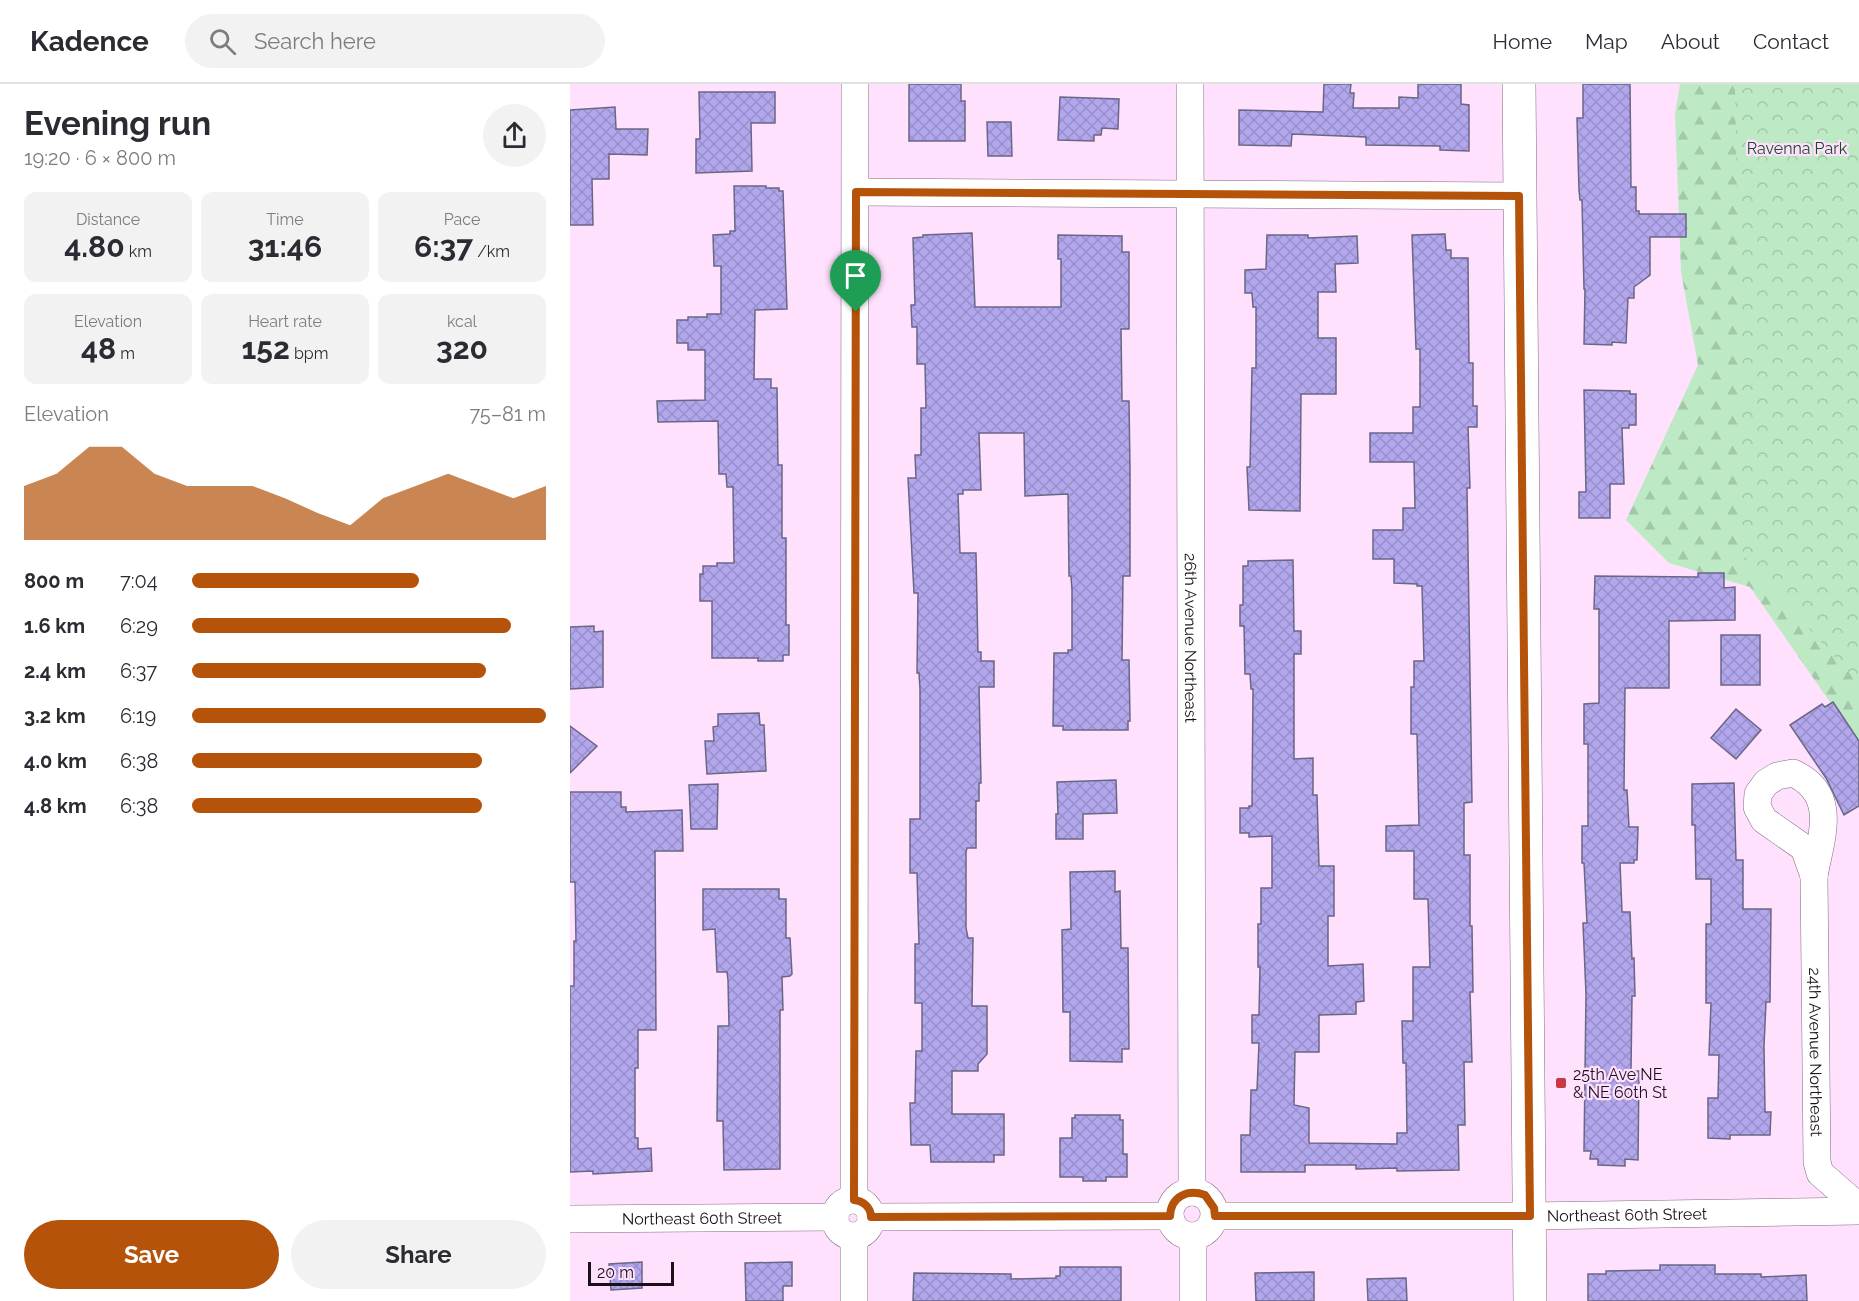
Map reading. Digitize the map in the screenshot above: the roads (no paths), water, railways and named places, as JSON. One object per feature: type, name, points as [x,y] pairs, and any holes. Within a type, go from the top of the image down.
[{"type":"main road","points":[[1519,84],[1530,1301]]},
{"type":"street","points":[[854,1301],[855,84]]},
{"type":"street","name":"26th Avenue Northeast","points":[[1190,84],[1192,1192]]},
{"type":"street","points":[[856,192],[1519,196]]},
{"type":"street","name":"24th Avenue Northeast","points":[[1814,876],[1817,1162],[1820,1173],[1859,1209]]},
{"type":"street","points":[[1192,1192],[1205,1195],[1214,1208],[1215,1216],[1214,1223],[1204,1234],[1193,1236],[1183,1235],[1177,1231],[1170,1216],[1172,1204],[1176,1198],[1192,1192]]},
{"type":"street","name":"Northeast 60th Street","points":[[1215,1216],[1530,1216],[1859,1209]]},
{"type":"street","name":"Northeast 60th Street","points":[[570,1219],[1170,1216]]},
{"type":"street","points":[[1193,1236],[1193,1301]]},
{"type":"place","name":"25th Ave NE & NE 60th St","points":[[1561,1083]]},
{"type":"park label","name":"Ravenna Park","points":[[1797,148]]}]
